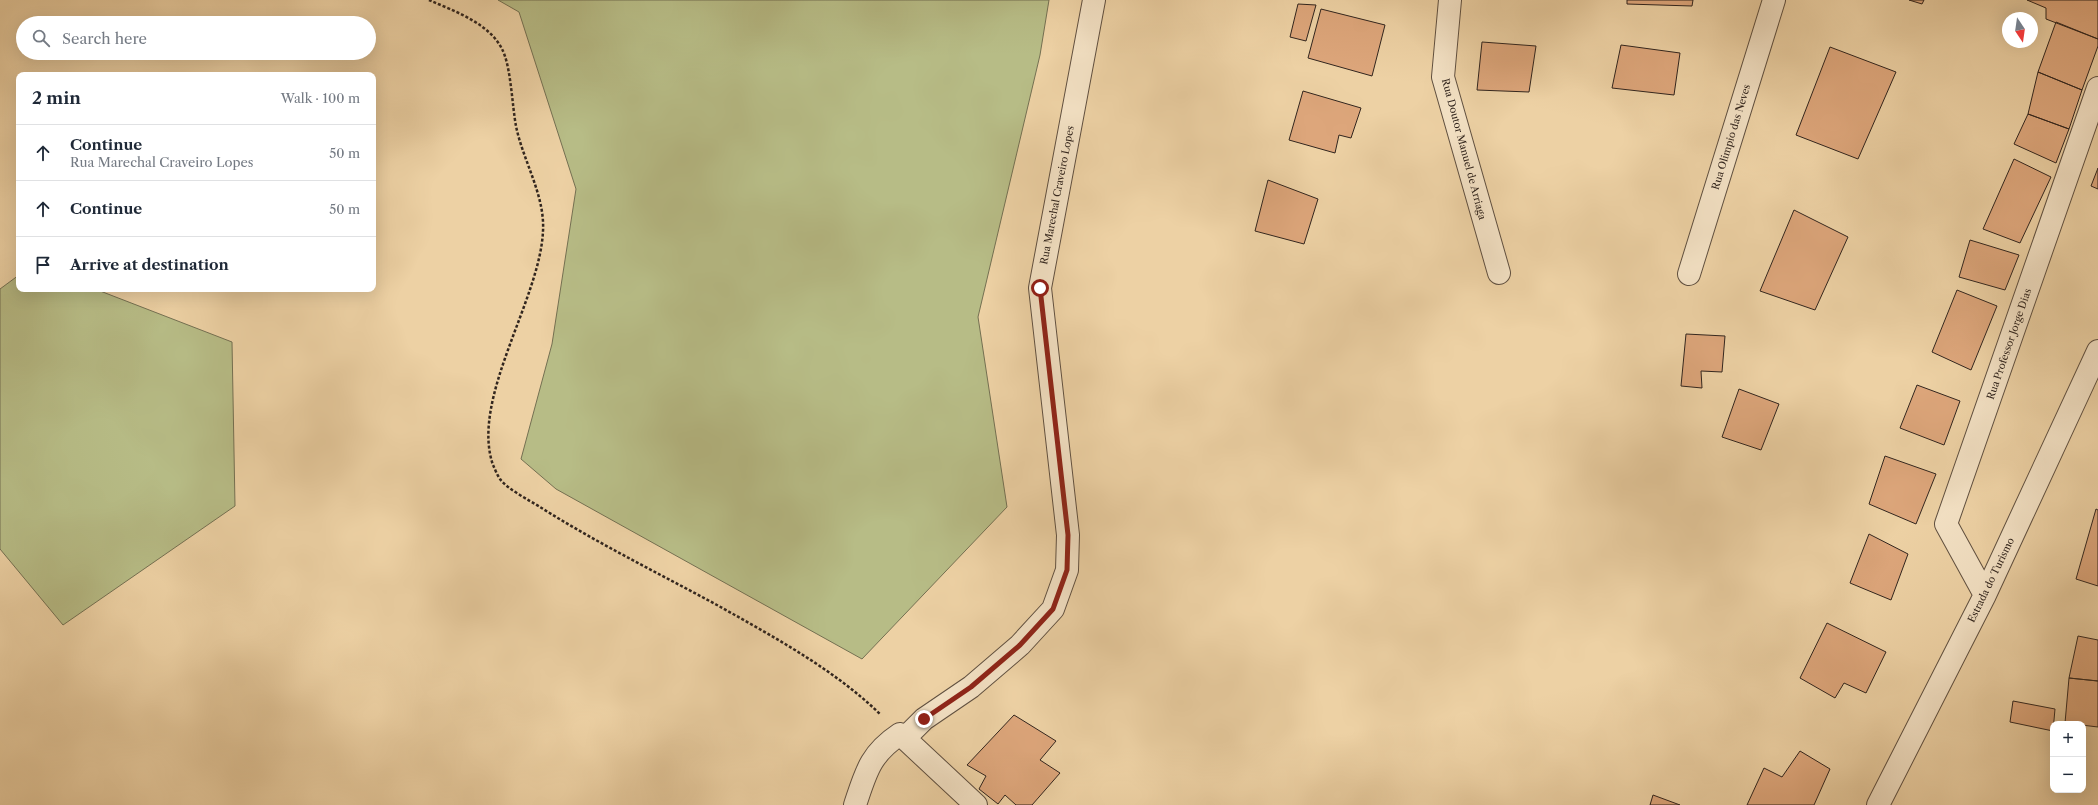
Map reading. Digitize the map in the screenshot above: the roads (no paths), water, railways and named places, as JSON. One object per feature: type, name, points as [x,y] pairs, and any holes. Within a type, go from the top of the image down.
[{"type":"street","name":"Rua Marechal Craveiro Lopes","points":[[855,805],[873,758],[890,741],[903,736],[924,719],[971,687],[1020,645],[1053,609],[1067,570],[1068,535],[1040,288],[1094,0]]},
{"type":"street","name":"Rua Doutor Manuel de Arriaga","points":[[1450,0],[1443,77],[1499,273]]},
{"type":"street","name":"Rua Olimpio das Neves","points":[[1689,274],[1774,0]]},
{"type":"street","name":"Rua Professor Jorge Dias","points":[[1985,595],[1946,524],[2098,88]]},
{"type":"street","name":"Estrada do Turismo","points":[[1878,805],[1985,595],[2098,351]]},
{"type":"street","points":[[903,736],[976,805]]}]
